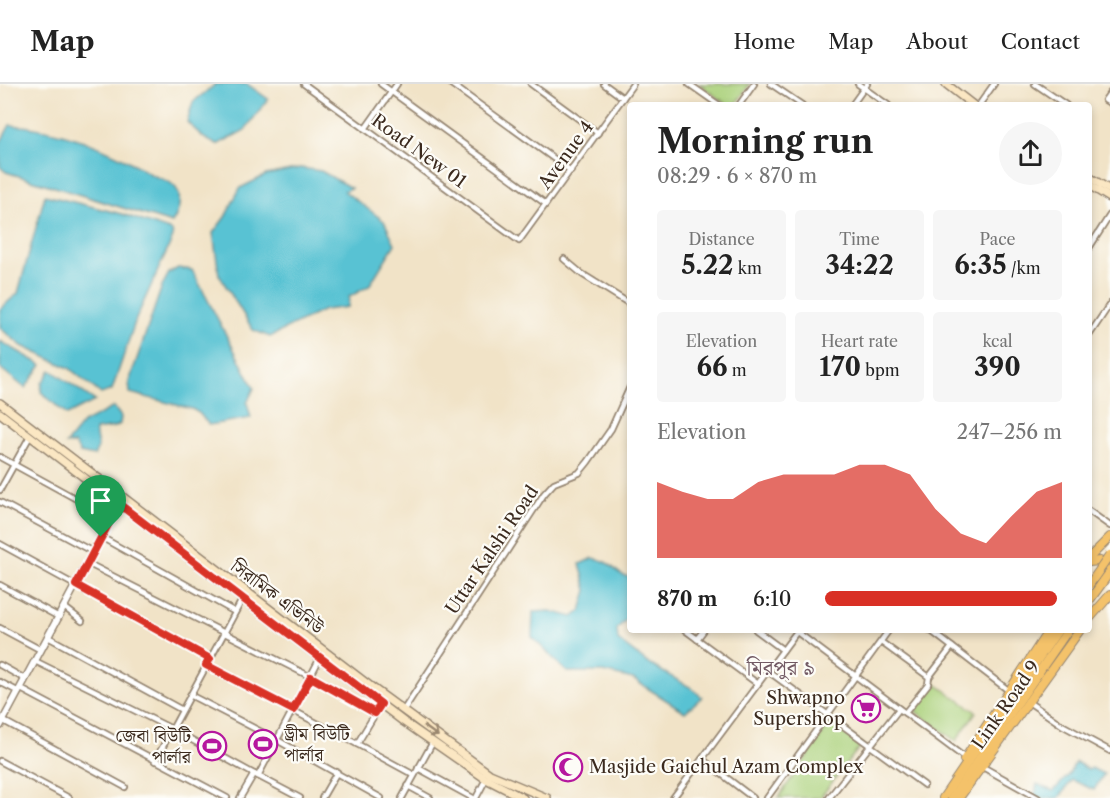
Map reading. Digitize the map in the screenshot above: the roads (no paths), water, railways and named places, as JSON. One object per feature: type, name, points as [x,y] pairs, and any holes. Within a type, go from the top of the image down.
[{"type":"main road","points":[[946,84],[973,102]]},
{"type":"main road","points":[[1092,179],[1110,190]]},
{"type":"main road","points":[[1092,187],[1110,198]]},
{"type":"main road","name":"সিরামিক এভিনিউ","points":[[0,403],[403,711],[490,774],[547,798]]},
{"type":"main road","name":"সিরামিক এভিনিউ","points":[[0,413],[404,722],[486,780],[523,798]]},
{"type":"main road","points":[[1092,557],[1110,537]]},
{"type":"main road","points":[[1092,581],[1110,555]]},
{"type":"main road","points":[[1092,560],[1100,561],[1110,568]]},
{"type":"main road","points":[[1092,597],[1110,573]]},
{"type":"main road","points":[[1092,616],[1110,595]]},
{"type":"main road","name":"Link Road 9","points":[[937,798],[1047,633]]},
{"type":"main road","points":[[943,798],[1056,633]]},
{"type":"main road","points":[[952,798],[1066,633]]},
{"type":"main road","name":"Link Road 9","points":[[963,797],[981,766],[1078,633]]},
{"type":"street","name":"Road New 01","points":[[304,84],[519,241]]},
{"type":"street","points":[[381,84],[546,204]]},
{"type":"street","points":[[365,129],[397,84]]},
{"type":"street","points":[[451,84],[571,171]]},
{"type":"street","points":[[531,84],[598,133]]},
{"type":"street","points":[[603,84],[623,98]]},
{"type":"street","name":"Avenue 4","points":[[519,241],[633,84]]},
{"type":"street","points":[[689,84],[715,102]]},
{"type":"street","points":[[741,102],[753,84]]},
{"type":"street","points":[[771,84],[798,102]]},
{"type":"street","points":[[858,84],[865,86],[884,102]]},
{"type":"street","points":[[978,102],[994,84]]},
{"type":"street","points":[[1035,84],[1062,102]]},
{"type":"street","points":[[854,102],[865,86]]},
{"type":"street","points":[[1108,101],[1110,93]]},
{"type":"street","points":[[1092,243],[1110,216]]},
{"type":"street","points":[[564,259],[582,274],[627,302]]},
{"type":"street","points":[[1092,331],[1110,304]]},
{"type":"street","name":"Uttar Kalshi Road","points":[[403,711],[544,494],[554,483],[579,473],[600,447],[627,394]]},
{"type":"street","points":[[0,490],[30,436]]},
{"type":"street","points":[[0,458],[111,518]]},
{"type":"street","points":[[0,502],[93,552]]},
{"type":"street","points":[[119,504],[1,722],[125,786]]},
{"type":"street","points":[[1092,513],[1110,526]]},
{"type":"street","points":[[101,537],[235,612]]},
{"type":"street","points":[[0,544],[210,659]]},
{"type":"street","points":[[87,563],[311,677],[375,713]]},
{"type":"street","points":[[0,585],[58,617]]},
{"type":"street","points":[[155,760],[243,598]]},
{"type":"street","points":[[64,607],[82,621]]},
{"type":"street","points":[[0,628],[41,650]]},
{"type":"street","points":[[690,633],[758,684]]},
{"type":"street","points":[[697,639],[702,633]]},
{"type":"street","points":[[760,633],[783,650]]},
{"type":"street","points":[[674,798],[796,633]]},
{"type":"street","points":[[800,633],[965,758]]},
{"type":"street","points":[[767,798],[888,633]]},
{"type":"street","points":[[934,633],[1008,690]]},
{"type":"street","points":[[48,637],[182,710]]},
{"type":"street","points":[[881,642],[929,677]]},
{"type":"street","points":[[905,713],[928,684],[929,677],[952,647]]},
{"type":"street","points":[[240,798],[277,740],[320,658]]},
{"type":"street","points":[[35,661],[172,729],[300,798]]},
{"type":"street","points":[[206,665],[414,775]]},
{"type":"street","points":[[0,666],[25,679]]},
{"type":"street","points":[[768,671],[924,785]]},
{"type":"street","points":[[0,682],[20,690],[224,797]]},
{"type":"street","points":[[190,695],[337,772],[381,798]]},
{"type":"street","points":[[1027,701],[1062,725],[1110,751]]},
{"type":"street","points":[[357,744],[381,704]]},
{"type":"street","points":[[829,798],[899,709]]},
{"type":"street","points":[[402,798],[433,742]]},
{"type":"street","points":[[702,759],[753,798]]},
{"type":"street","points":[[0,761],[69,798]]},
{"type":"street","points":[[981,766],[1038,798]]},
{"type":"street","points":[[418,768],[475,798],[486,780]]},
{"type":"street","points":[[322,798],[337,772]]},
{"type":"street","points":[[408,786],[430,798]]},
{"type":"water","points":[[216,84],[247,84],[268,99],[245,130],[217,145],[204,138],[187,122],[193,102]]},
{"type":"water","points":[[10,125],[47,130],[84,141],[119,156],[168,182],[176,189],[179,198],[175,219],[172,223],[6,172],[0,167],[0,143]]},
{"type":"water","points":[[300,168],[321,171],[351,188],[344,191],[384,221],[395,244],[369,286],[349,297],[348,307],[324,310],[270,337],[253,330],[219,275],[213,233],[225,217],[240,188],[266,175]]},
{"type":"water","points":[[45,195],[122,214],[172,231],[173,237],[136,319],[112,390],[101,394],[69,368],[22,346],[0,328],[0,309],[18,293]]},
{"type":"water","points":[[178,268],[192,270],[254,388],[247,403],[251,418],[209,425],[199,413],[192,409],[130,393],[129,382],[162,286],[169,273]]},
{"type":"water","points":[[0,341],[42,365],[25,388],[0,368]]},
{"type":"water","points":[[51,370],[95,401],[67,415],[41,392],[42,383]]},
{"type":"water","points":[[114,407],[121,417],[120,424],[95,430],[98,448],[94,456],[80,453],[75,444],[66,444],[83,423]]},
{"type":"water","points":[[593,558],[606,562],[620,574],[627,576],[627,618],[617,629],[618,640],[649,664],[690,687],[702,697],[685,712],[633,679],[603,672],[567,672],[532,637],[533,612],[550,611],[573,617],[581,611],[587,590],[580,564]]},
{"type":"water","points":[[1076,762],[1089,770],[1091,768],[1104,774],[1094,790],[1072,780],[1059,798],[1034,798],[1037,784],[1053,791],[1067,777]]},
{"type":"place","name":"Shwapno Supershop","points":[[866,708]]},
{"type":"place","name":"ড্রীম বিউটি পার্লার","points":[[263,744]]},
{"type":"place","name":"জেবা বিউটি পার্লার","points":[[212,746]]},
{"type":"place","name":"Masjide Gaichul Azam Complex","points":[[568,767]]},
{"type":"district","name":"মিরপুর ৯","points":[[781,668]]}]
